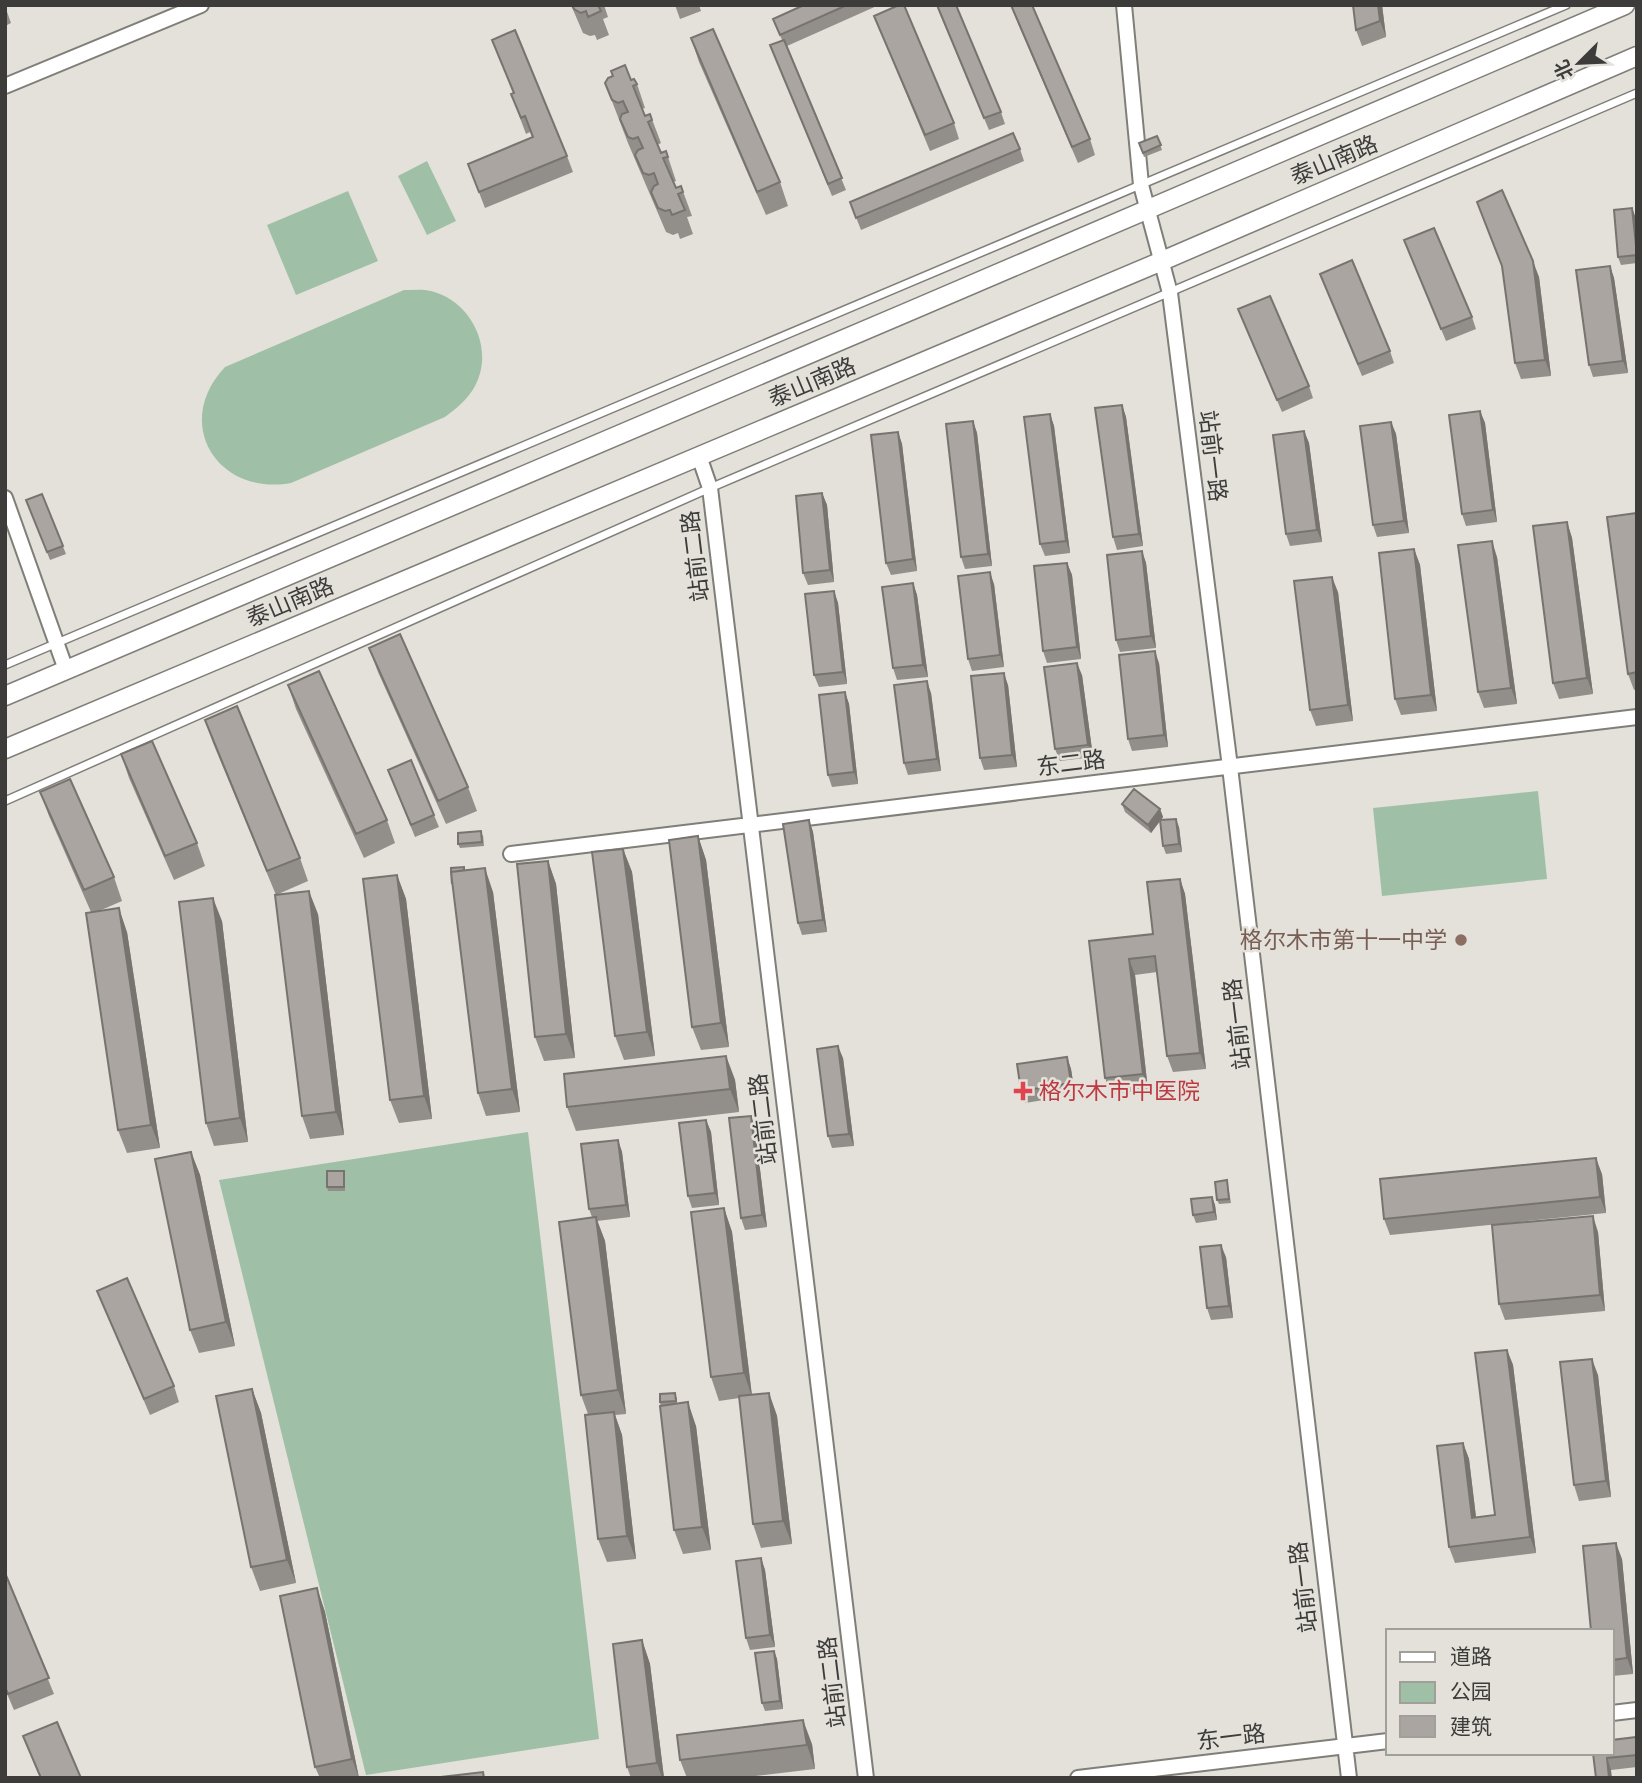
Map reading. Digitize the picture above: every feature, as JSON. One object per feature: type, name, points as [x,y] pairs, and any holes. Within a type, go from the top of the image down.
[{"type":"street","points":[[5,86],[201,5]]},
{"type":"street","name":"站前一路","points":[[1124,5],[1142,185],[1170,293],[1230,767],[1349,1778]]},
{"type":"street","name":"泰山南路","points":[[5,696],[692,402],[1148,212],[1625,5]]},
{"type":"street","name":"泰山南路","points":[[5,749],[1162,261],[1637,56]]},
{"type":"street","name":"站前二路","points":[[699,456],[709,488],[866,1778]]},
{"type":"street","points":[[5,498],[66,670]]},
{"type":"street","name":"东二路","points":[[511,853],[1637,718]]},
{"type":"street","points":[[1614,1713],[1637,1710]]},
{"type":"street","name":"东一路","points":[[1078,1778],[1386,1741]]},
{"type":"lane","points":[[5,665],[1566,5]]},
{"type":"lane","points":[[5,801],[709,488],[1637,93]]},
{"type":"green space","points":[[427,161],[456,221],[427,235],[398,176]]},
{"type":"green space","points":[[348,191],[378,261],[296,295],[267,225]]},
{"type":"green space","points":[[404,290],[428,290],[445,296],[468,315],[476,328],[482,357],[480,371],[475,386],[462,403],[445,417],[291,483],[265,484],[242,478],[224,467],[210,451],[203,432],[203,411],[210,389],[225,367]]},
{"type":"green space","points":[[1538,791],[1547,879],[1382,896],[1373,808]]},
{"type":"green space","points":[[528,1132],[599,1739],[366,1775],[219,1180]]},
{"type":"building","points":[[572,5],[598,5],[601,11],[588,17],[586,11],[581,13]]},
{"type":"building","points":[[804,5],[847,5],[780,35],[773,19]]},
{"type":"building","points":[[904,5],[954,123],[925,135],[874,16]]},
{"type":"building","points":[[937,5],[956,5],[1001,112],[984,118]]},
{"type":"building","points":[[1011,5],[1032,5],[1090,139],[1072,147]]},
{"type":"building","points":[[1353,5],[1378,5],[1380,21],[1356,30]]},
{"type":"building","points":[[713,29],[780,182],[757,192],[691,38]]},
{"type":"building","points":[[515,30],[567,156],[479,192],[468,164],[533,137],[525,116],[521,118],[511,94],[514,93],[492,40]]},
{"type":"building","points":[[784,40],[842,178],[828,184],[770,45]]},
{"type":"building","points":[[625,65],[631,80],[634,79],[637,84],[633,86],[645,116],[650,114],[652,120],[648,122],[661,153],[666,151],[668,157],[663,158],[676,188],[681,186],[683,192],[678,194],[685,210],[672,215],[670,210],[658,208],[651,192],[658,184],[654,173],[643,173],[635,155],[643,148],[638,137],[628,137],[620,119],[622,114],[628,112],[623,101],[618,103],[612,100],[605,83],[613,76],[611,71]]},
{"type":"building","points":[[1013,133],[1020,149],[856,218],[850,202]]},
{"type":"building","points":[[1157,136],[1161,145],[1143,153],[1139,143]]},
{"type":"building","points":[[1502,190],[1533,261],[1545,360],[1515,363],[1502,266],[1477,202]]},
{"type":"building","points":[[1632,208],[1637,255],[1618,257],[1614,210]]},
{"type":"building","points":[[1434,228],[1472,317],[1441,329],[1404,240]]},
{"type":"building","points":[[1352,260],[1390,351],[1358,364],[1320,274]]},
{"type":"building","points":[[1610,266],[1623,361],[1589,365],[1576,270]]},
{"type":"building","points":[[1270,296],[1309,386],[1277,400],[1238,309]]},
{"type":"building","points":[[1122,405],[1139,534],[1113,537],[1095,408]]},
{"type":"building","points":[[1480,411],[1493,510],[1462,514],[1449,415]]},
{"type":"building","points":[[1050,414],[1066,541],[1040,544],[1024,417]]},
{"type":"building","points":[[973,421],[988,554],[961,557],[946,424]]},
{"type":"building","points":[[1391,422],[1404,521],[1373,525],[1360,426]]},
{"type":"building","points":[[1304,431],[1317,530],[1286,534],[1273,435]]},
{"type":"building","points":[[898,432],[913,559],[886,563],[871,435]]},
{"type":"building","points":[[822,493],[830,570],[803,573],[796,496]]},
{"type":"building","points":[[42,494],[63,546],[47,552],[26,500]]},
{"type":"building","points":[[1637,513],[1637,672],[1628,674],[1607,517]]},
{"type":"building","points":[[1567,522],[1587,678],[1553,683],[1533,526]]},
{"type":"building","points":[[1492,541],[1511,688],[1478,692],[1458,545]]},
{"type":"building","points":[[1414,549],[1431,695],[1395,699],[1379,553]]},
{"type":"building","points":[[1142,551],[1151,636],[1116,640],[1107,555]]},
{"type":"building","points":[[1067,563],[1077,647],[1043,651],[1034,566]]},
{"type":"building","points":[[990,572],[1000,655],[968,659],[958,576]]},
{"type":"building","points":[[1332,577],[1348,705],[1310,710],[1294,581]]},
{"type":"building","points":[[913,583],[923,665],[893,668],[882,587]]},
{"type":"building","points":[[834,591],[843,672],[814,675],[805,594]]},
{"type":"building","points":[[400,634],[468,787],[438,801],[369,648]]},
{"type":"building","points":[[1155,651],[1164,735],[1128,739],[1119,655]]},
{"type":"building","points":[[1077,663],[1088,745],[1055,749],[1044,667]]},
{"type":"building","points":[[319,671],[387,820],[356,834],[288,685]]},
{"type":"building","points":[[1004,673],[1012,755],[980,758],[971,676]]},
{"type":"building","points":[[927,681],[937,759],[904,763],[894,685]]},
{"type":"building","points":[[845,692],[854,772],[828,775],[819,695]]},
{"type":"building","points":[[237,706],[300,858],[267,871],[205,720]]},
{"type":"building","points":[[152,741],[197,843],[165,856],[121,754]]},
{"type":"building","points":[[411,760],[434,815],[411,825],[388,770]]},
{"type":"building","points":[[70,779],[114,877],[84,890],[40,792]]},
{"type":"building","points":[[1134,789],[1160,809],[1148,825],[1122,804]]},
{"type":"building","points":[[1176,819],[1179,844],[1163,846],[1160,820]]},
{"type":"building","points":[[809,820],[823,920],[798,923],[783,824]]},
{"type":"building","points":[[481,831],[482,842],[458,844],[458,833]]},
{"type":"building","points":[[698,836],[721,1023],[692,1027],[669,840]]},
{"type":"building","points":[[623,849],[647,1032],[615,1036],[592,852]]},
{"type":"building","points":[[548,861],[566,1034],[535,1037],[517,864]]},
{"type":"building","points":[[464,867],[464,870],[451,872],[451,868]]},
{"type":"building","points":[[485,868],[512,1089],[478,1093],[451,872]]},
{"type":"building","points":[[397,875],[424,1096],[390,1100],[363,879]]},
{"type":"building","points":[[1180,879],[1200,1053],[1167,1056],[1155,956],[1129,959],[1143,1074],[1105,1078],[1089,941],[1153,934],[1147,882]]},
{"type":"building","points":[[309,891],[336,1112],[302,1116],[275,895]]},
{"type":"building","points":[[213,898],[240,1118],[206,1123],[179,902]]},
{"type":"building","points":[[119,908],[151,1125],[118,1130],[86,913]]},
{"type":"building","points":[[838,1046],[849,1134],[828,1136],[817,1049]]},
{"type":"building","points":[[726,1056],[730,1089],[567,1107],[564,1074]]},
{"type":"building","points":[[1067,1057],[1071,1083],[1021,1091],[1017,1064]]},
{"type":"building","points":[[751,1116],[762,1215],[741,1218],[729,1118]]},
{"type":"building","points":[[706,1120],[715,1193],[688,1196],[679,1123]]},
{"type":"building","points":[[618,1140],[626,1205],[589,1209],[581,1144]]},
{"type":"building","points":[[191,1152],[226,1322],[190,1330],[155,1159]]},
{"type":"building","points":[[1596,1158],[1600,1197],[1384,1219],[1380,1179]]},
{"type":"building","points":[[327,1171],[344,1171],[344,1187],[327,1187]]},
{"type":"building","points":[[1227,1180],[1229,1199],[1217,1200],[1215,1182]]},
{"type":"building","points":[[1212,1197],[1214,1212],[1193,1215],[1191,1199]]},
{"type":"building","points":[[724,1208],[744,1373],[711,1377],[691,1212]]},
{"type":"building","points":[[1593,1216],[1600,1295],[1499,1304],[1492,1225]]},
{"type":"building","points":[[596,1217],[618,1390],[581,1395],[559,1222]]},
{"type":"building","points":[[1221,1245],[1229,1306],[1207,1308],[1200,1247]]},
{"type":"building","points":[[127,1278],[174,1386],[144,1399],[97,1291]]},
{"type":"building","points":[[1507,1350],[1530,1537],[1449,1547],[1437,1446],[1463,1443],[1472,1518],[1495,1515],[1475,1353]]},
{"type":"building","points":[[1592,1359],[1606,1481],[1574,1485],[1560,1362]]},
{"type":"building","points":[[252,1389],[287,1560],[251,1567],[216,1396]]},
{"type":"building","points":[[675,1393],[676,1401],[660,1402],[660,1394]]},
{"type":"building","points":[[769,1393],[783,1521],[753,1524],[739,1396]]},
{"type":"building","points":[[688,1402],[702,1527],[674,1530],[660,1406]]},
{"type":"building","points":[[614,1412],[627,1536],[598,1539],[585,1415]]},
{"type":"building","points":[[1616,1543],[1627,1658],[1614,1660],[1614,1629],[1591,1629],[1583,1546]]},
{"type":"building","points":[[761,1558],[770,1635],[746,1638],[736,1561]]},
{"type":"building","points":[[5,1573],[49,1678],[8,1694],[5,1687]]},
{"type":"building","points":[[317,1588],[352,1759],[315,1767],[280,1596]]},
{"type":"building","points":[[642,1640],[657,1763],[627,1767],[613,1644]]},
{"type":"building","points":[[774,1651],[780,1701],[762,1703],[755,1653]]},
{"type":"building","points":[[803,1720],[807,1745],[680,1760],[677,1735]]},
{"type":"building","points":[[57,1722],[81,1778],[41,1778],[23,1736]]},
{"type":"building","points":[[1637,1737],[1637,1755],[1607,1758],[1609,1778],[1596,1778],[1593,1755],[1614,1755],[1614,1740]]},
{"type":"building","points":[[483,1772],[484,1778],[432,1778]]},
{"type":"place","name":"格尔木市第十一中学","points":[[1461,940]]},
{"type":"place","name":"格尔木市中医院","points":[[1023,1091]]}]
